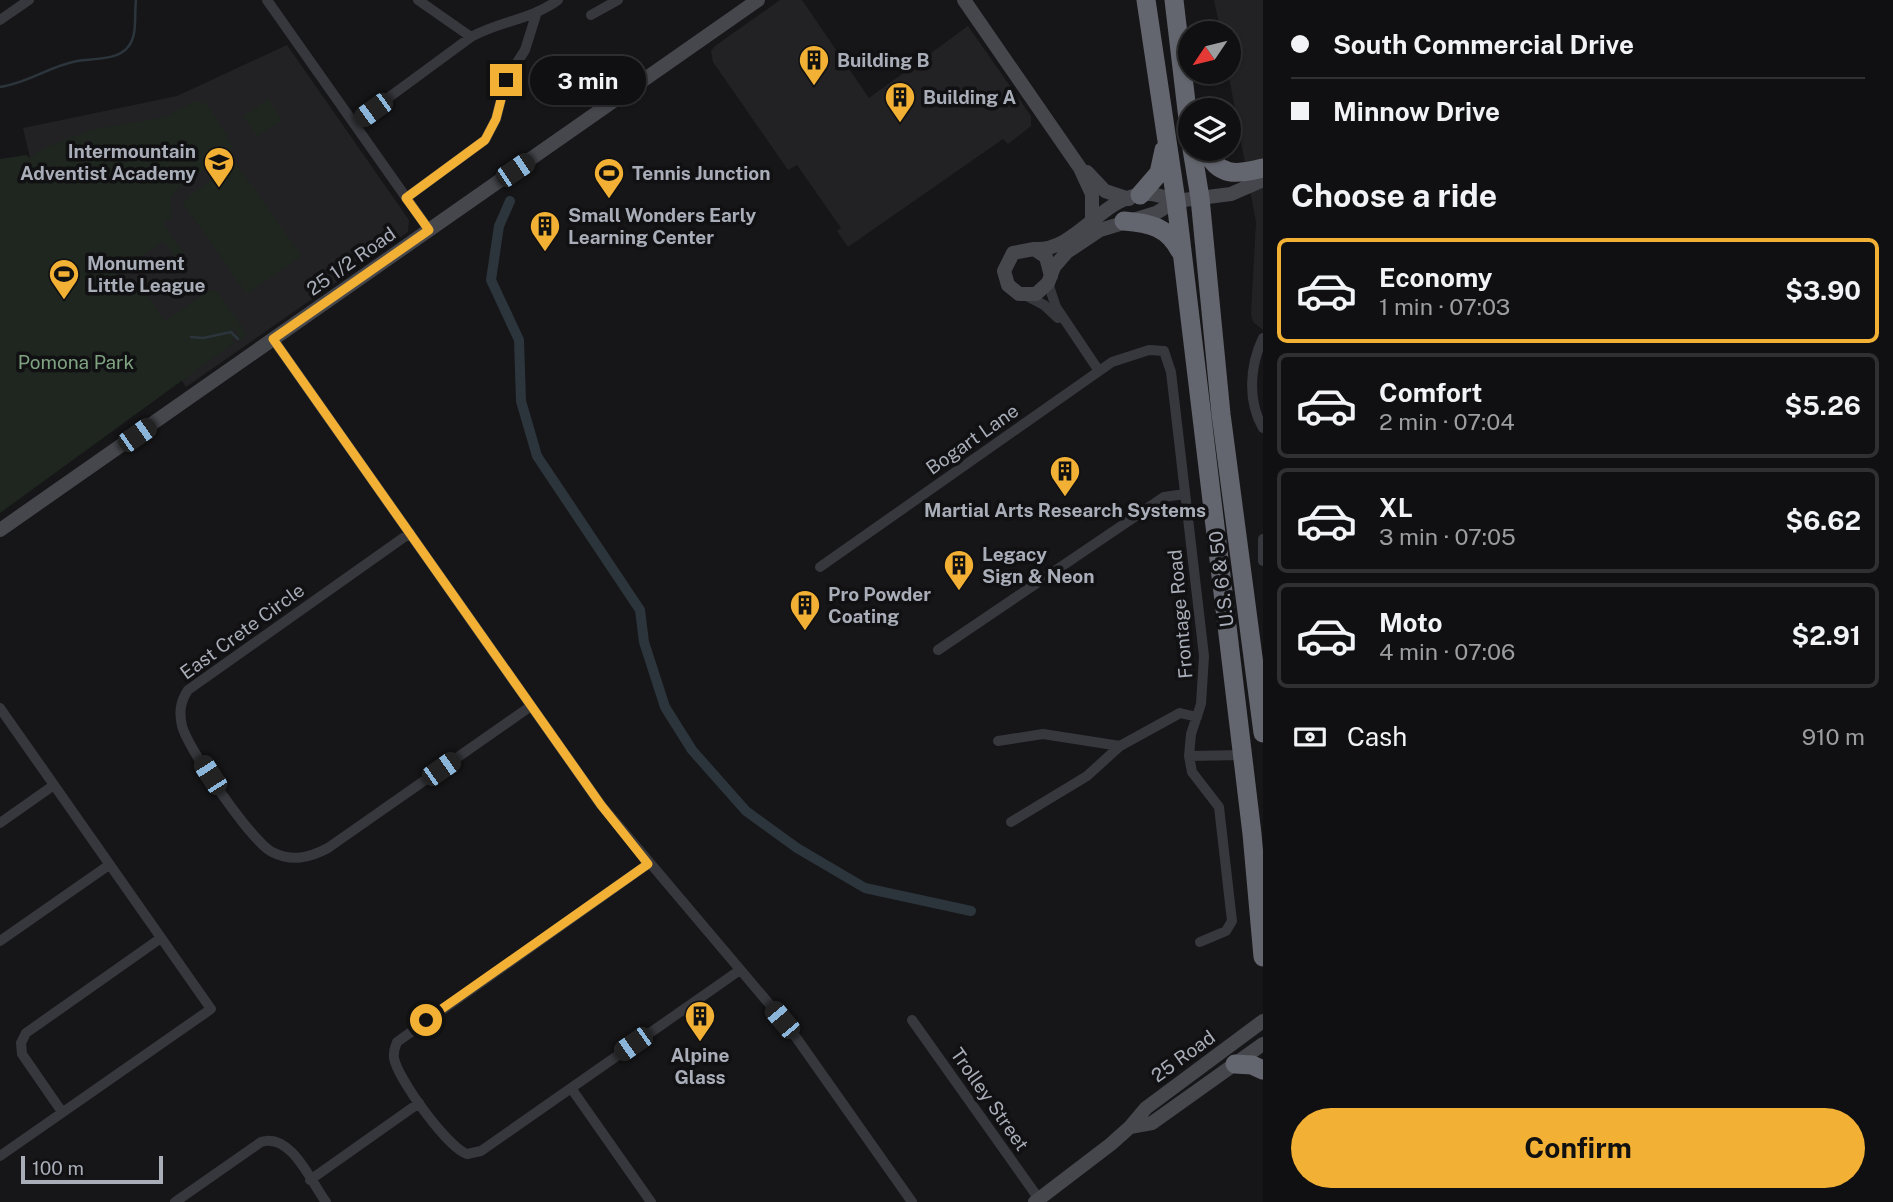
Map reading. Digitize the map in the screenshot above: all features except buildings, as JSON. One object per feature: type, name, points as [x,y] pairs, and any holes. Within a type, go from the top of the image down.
[{"type":"highway","name":"U.S. 6 & 50","points":[[1146,0],[1176,201],[1242,755],[1263,957]]},
{"type":"highway","points":[[1174,0],[1185,98]]},
{"type":"highway","points":[[1134,197],[1159,173],[1162,153],[1168,144]]},
{"type":"highway","name":"U.S. 6 & 50","points":[[1194,161],[1221,414],[1263,735]]},
{"type":"highway","points":[[1211,161],[1226,172],[1235,174],[1263,168]]},
{"type":"highway","points":[[1124,221],[1151,224],[1164,230],[1182,256]]},
{"type":"highway","points":[[1218,550],[1237,619],[1247,711],[1255,730],[1263,735]]},
{"type":"highway","points":[[1242,755],[1250,757],[1254,766],[1263,819]]},
{"type":"highway","points":[[1235,1064],[1252,1065],[1263,1070]]},
{"type":"street","points":[[0,20],[29,0]]},
{"type":"street","points":[[267,0],[429,230]]},
{"type":"street","points":[[418,0],[471,37]]},
{"type":"street","points":[[591,15],[618,0]]},
{"type":"street","name":"25 1/2 Road","points":[[0,530],[758,0]]},
{"type":"street","points":[[964,0],[1071,153],[1105,191],[1134,197]]},
{"type":"street","points":[[354,123],[471,37],[487,28],[536,15],[551,2]]},
{"type":"street","points":[[406,198],[485,140],[496,119],[506,80],[525,50],[536,15]]},
{"type":"street","points":[[1071,153],[1092,194],[1091,220]]},
{"type":"street","points":[[1026,295],[1036,293],[1049,280],[1067,252],[1093,234],[1124,221],[1156,213],[1176,201],[1231,194],[1263,180]]},
{"type":"street","points":[[1070,331],[1048,308],[1008,285],[1004,271],[1013,253],[1044,250],[1059,244],[1091,220],[1134,197],[1151,193],[1176,201]]},
{"type":"street","points":[[1034,249],[1046,257],[1052,299],[1070,331],[1099,371]]},
{"type":"street","points":[[1263,338],[1255,359],[1252,385],[1256,411],[1263,428]]},
{"type":"street","points":[[273,339],[601,805],[788,1027],[912,1202]]},
{"type":"street","name":"Bogart Lane","points":[[820,567],[1099,371],[1125,356],[1149,350]]},
{"type":"street","name":"Frontage Road","points":[[1149,350],[1164,351],[1168,360],[1204,656],[1205,680],[1189,756]]},
{"type":"street","points":[[938,650],[1164,497],[1185,494]]},
{"type":"street","name":"East Crete Circle","points":[[410,533],[188,690],[180,711],[186,738],[222,793],[269,851],[288,858],[305,858],[328,848],[531,706]]},
{"type":"street","points":[[1263,539],[1263,561]]},
{"type":"street","points":[[0,1156],[211,1009],[1,712]]},
{"type":"street","points":[[1011,822],[1087,776],[1120,746],[1180,713],[1197,717]]},
{"type":"street","points":[[998,741],[1043,734],[1120,746]]},
{"type":"street","points":[[1200,942],[1226,931],[1232,920],[1219,807],[1196,779],[1189,756],[1242,755]]},
{"type":"street","points":[[0,823],[54,785]]},
{"type":"street","points":[[648,864],[400,1038],[394,1049],[394,1059],[419,1103],[453,1146],[462,1153],[481,1152],[740,970]]},
{"type":"street","points":[[0,941],[109,865]]},
{"type":"street","points":[[62,1112],[22,1054],[21,1043],[26,1033],[161,938]]},
{"type":"street","name":"Trolley Street","points":[[912,1020],[1037,1200]]},
{"type":"street","name":"25 Road","points":[[1037,1200],[1130,1127],[1146,1108],[1263,1021]]},
{"type":"street","name":"25 Road","points":[[1130,1127],[1152,1123],[1263,1044]]},
{"type":"street","points":[[571,1088],[651,1202]]},
{"type":"street","points":[[310,1180],[419,1103]]},
{"type":"street","points":[[175,1202],[261,1142],[274,1140],[289,1149],[326,1202]]},
{"type":"shaded area","points":[[780,0],[802,0],[869,98],[968,26],[1031,116],[1031,126],[1008,144],[1003,139],[848,247],[837,231],[841,228],[797,165],[788,170],[713,62],[711,51],[715,46]]},
{"type":"shaded area","points":[[1214,0],[1263,0],[1263,330],[1253,322],[1251,314],[1256,222],[1241,142],[1241,98],[1233,98],[1230,84],[1241,84],[1241,21],[1218,21]]},
{"type":"shaded area","name":"Intermountain Adventist Academy","points":[[287,45],[409,220],[408,232],[186,387],[30,158],[23,128],[177,96]]},
{"type":"green space","points":[[268,99],[282,120],[257,137],[243,116]]},
{"type":"green space","name":"Pomona Park","points":[[195,101],[207,104],[233,146],[229,152],[178,188],[170,199],[172,217],[163,224],[186,257],[179,262],[163,241],[112,278],[126,298],[142,288],[165,321],[209,290],[217,291],[247,334],[240,339],[235,330],[202,337],[191,336],[199,339],[231,333],[236,337],[230,340],[235,342],[0,513],[0,159],[26,155],[30,158],[47,147],[91,130],[165,117]]},
{"type":"green space","points":[[235,162],[302,256],[247,294],[182,202]]},
{"type":"waterway","points":[[0,87],[67,63],[118,55],[128,47],[133,37],[136,0]]},
{"type":"waterway","points":[[510,201],[499,226],[491,280],[519,340],[521,401],[537,456],[640,610],[644,642],[665,707],[692,750],[746,811],[797,848],[865,888],[971,911]]},
{"type":"waterway","points":[[191,337],[203,338],[231,332],[238,339]]},
{"type":"place","name":"Building B","points":[[814,87]]},
{"type":"place","name":"Building A","points":[[900,124]]},
{"type":"place","name":"Intermountain Adventist Academy","points":[[219,189]]},
{"type":"place","name":"Tennis Junction","points":[[609,200]]},
{"type":"place","name":"Small Wonders Early Learning Center","points":[[545,253]]},
{"type":"place","name":"Monument Little League","points":[[64,301]]},
{"type":"place","name":"Martial Arts Research Systems","points":[[1065,498]]},
{"type":"place","name":"Legacy Sign & Neon","points":[[959,592]]},
{"type":"place","name":"Pro Powder Coating","points":[[805,632]]},
{"type":"place","name":"Alpine Glass","points":[[700,1043]]},
{"type":"route","points":[[426,1020],[648,864],[601,805],[273,339],[429,230],[406,198],[485,140],[496,119],[506,80]]}]
